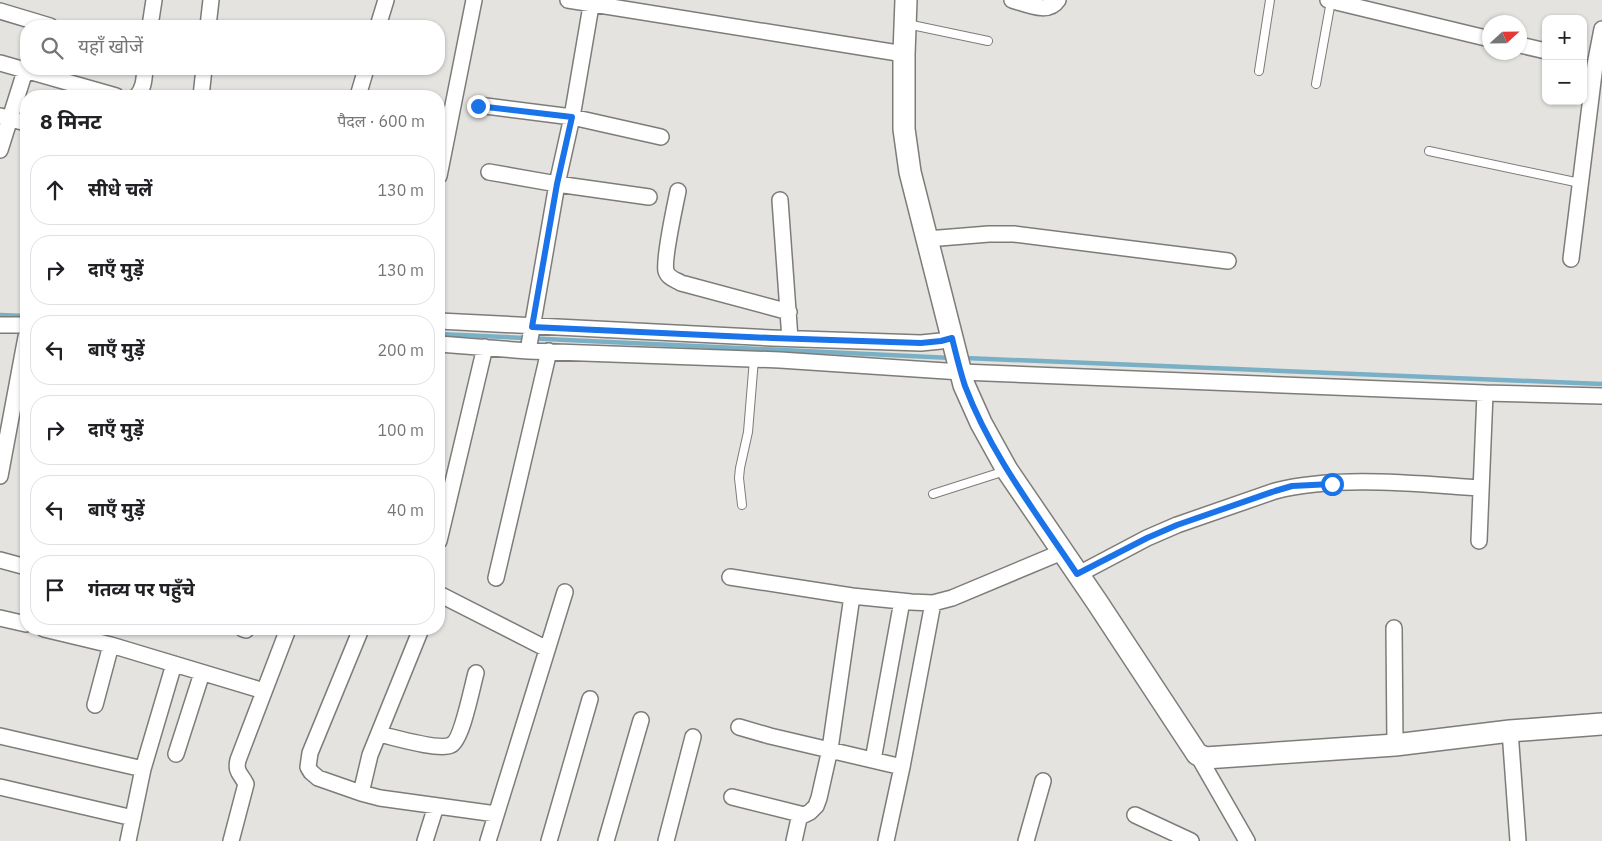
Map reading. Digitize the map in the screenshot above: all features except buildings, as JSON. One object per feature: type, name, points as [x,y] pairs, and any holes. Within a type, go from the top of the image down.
[{"type":"street","points":[[151,20],[154,0]]},
{"type":"street","points":[[208,20],[210,0]]},
{"type":"street","points":[[380,20],[386,0]]},
{"type":"street","points":[[445,146],[474,0]]},
{"type":"street","points":[[568,0],[592,2],[904,54]]},
{"type":"street","points":[[906,0],[904,129],[910,172],[964,385],[981,422],[1007,470],[1197,754],[1247,841]]},
{"type":"street","points":[[1012,0],[1042,8],[1051,7],[1058,0]]},
{"type":"street","points":[[1330,0],[1482,36]]},
{"type":"street","points":[[530,338],[592,2]]},
{"type":"street","points":[[0,11],[28,20]]},
{"type":"street","points":[[1571,259],[1593,64],[1602,29]]},
{"type":"street","points":[[1527,48],[1542,51]]},
{"type":"street","points":[[0,63],[20,67]]},
{"type":"street","points":[[0,150],[5,117],[23,75]]},
{"type":"street","points":[[48,75],[97,90]]},
{"type":"street","points":[[142,90],[144,75]]},
{"type":"street","points":[[201,90],[203,75]]},
{"type":"street","points":[[360,90],[364,75]]},
{"type":"street","points":[[478,106],[572,117],[662,137]]},
{"type":"street","points":[[5,117],[20,121]]},
{"type":"street","points":[[490,172],[649,197]]},
{"type":"street","points":[[678,191],[667,255],[666,266],[668,274],[681,283],[788,312]]},
{"type":"street","points":[[780,200],[790,339]]},
{"type":"street","points":[[927,239],[989,234],[1021,235],[1228,261]]},
{"type":"street","points":[[445,322],[530,338],[790,339],[921,343],[941,341],[956,354]]},
{"type":"street","points":[[0,325],[20,325]]},
{"type":"street","points":[[445,344],[485,347],[530,338],[548,351],[754,359],[956,354],[1485,394],[1602,396]]},
{"type":"street","points":[[445,516],[485,347]]},
{"type":"street","points":[[496,578],[548,351]]},
{"type":"street","points":[[0,476],[20,369]]},
{"type":"street","points":[[1479,541],[1485,394]]},
{"type":"street","points":[[1077,574],[1147,538],[1177,525],[1292,486],[1363,483],[1481,488]]},
{"type":"street","points":[[730,577],[852,596],[933,603],[958,596],[1062,552]]},
{"type":"street","points":[[0,560],[20,565]]},
{"type":"street","points":[[488,841],[565,592]]},
{"type":"street","points":[[732,797],[800,814],[810,812],[816,806],[830,749],[852,596]]},
{"type":"street","points":[[445,597],[547,649]]},
{"type":"street","points":[[873,760],[902,601]]},
{"type":"street","points":[[886,841],[933,603]]},
{"type":"street","points":[[0,618],[20,623]]},
{"type":"street","points":[[1394,628],[1395,745]]},
{"type":"street","points":[[69,635],[111,645],[264,691]]},
{"type":"street","points":[[231,841],[246,784],[236,767],[286,635]]},
{"type":"street","points":[[359,635],[308,761],[308,767],[311,772],[318,778],[380,798],[496,814]]},
{"type":"street","points":[[361,793],[370,755],[418,635]]},
{"type":"street","points":[[95,705],[111,645]]},
{"type":"street","points":[[128,841],[143,769],[174,664]]},
{"type":"street","points":[[176,754],[202,673]]},
{"type":"street","points":[[379,734],[431,746],[444,747],[451,745],[459,736],[476,673]]},
{"type":"street","points":[[549,841],[590,699]]},
{"type":"street","points":[[606,841],[641,720]]},
{"type":"street","points":[[1197,754],[1205,758],[1395,745],[1510,731],[1602,724]]},
{"type":"street","points":[[739,727],[902,767]]},
{"type":"street","points":[[1510,731],[1518,841]]},
{"type":"street","points":[[0,736],[143,769]]},
{"type":"street","points":[[666,841],[693,737]]},
{"type":"street","points":[[1026,841],[1042,781]]},
{"type":"street","points":[[0,787],[133,818]]},
{"type":"street","points":[[426,841],[436,806]]},
{"type":"street","points":[[794,841],[800,814]]},
{"type":"street","points":[[1136,815],[1191,841]]},
{"type":"lane","points":[[1260,71],[1270,0]]},
{"type":"lane","points":[[1316,84],[1330,0]]},
{"type":"lane","points":[[905,24],[988,40]]},
{"type":"lane","points":[[1430,152],[1580,183]]},
{"type":"lane","points":[[742,505],[739,478],[748,432],[754,359]]},
{"type":"lane","points":[[933,494],[1007,470]]},
{"type":"waterway","points":[[0,315],[20,316]]},
{"type":"waterway","points":[[445,334],[952,358]]},
{"type":"waterway","points":[[965,358],[1602,384]]},
{"type":"route","points":[[478,106],[572,117],[557,184],[532,327],[921,343],[952,338],[964,385],[981,422],[1007,470],[1077,574],[1147,538],[1177,525],[1292,486],[1332,484]]}]
